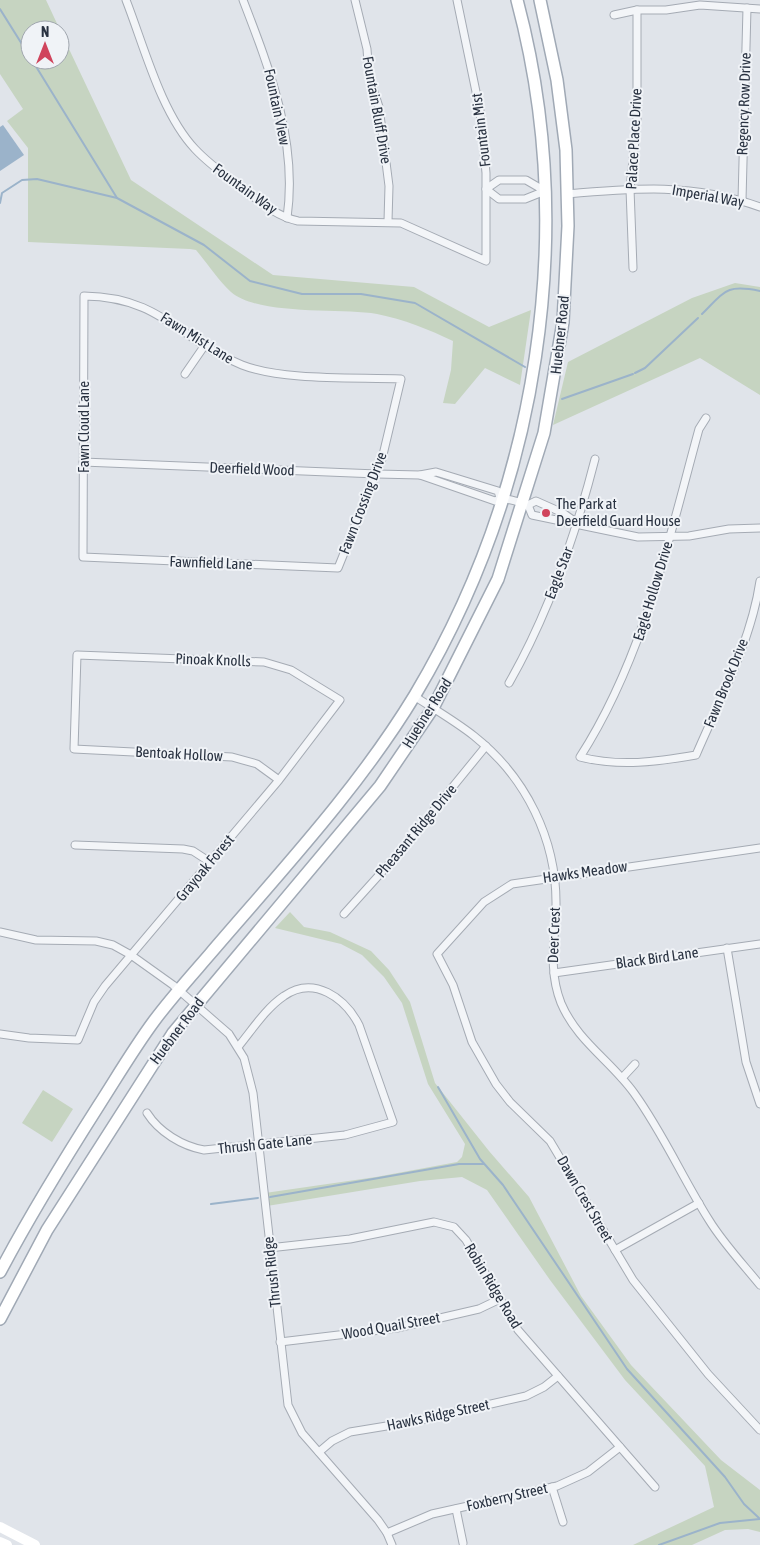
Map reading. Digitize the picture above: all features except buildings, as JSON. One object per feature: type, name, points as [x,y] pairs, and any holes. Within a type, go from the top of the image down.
[{"type":"main road","name":"Huebner Road","points":[[0,1272],[27,1219],[155,1020],[362,773],[414,696],[445,642],[478,571],[523,428],[539,335],[546,225],[544,152],[536,84],[517,0]]},
{"type":"main road","name":"Huebner Road","points":[[0,1319],[4,1301],[85,1167],[167,1041],[380,786],[433,708],[498,579],[525,505],[544,433],[561,338],[568,226],[566,150],[557,80],[540,0]]},
{"type":"main road","points":[[545,191],[566,194]]},
{"type":"main road","points":[[0,1527],[35,1545]]},
{"type":"main road","points":[[0,1542],[7,1545]]},
{"type":"street","name":"Fountain Way","points":[[126,0],[166,105],[185,137],[211,164],[269,209],[287,218],[305,221],[388,221],[416,228],[486,261]]},
{"type":"street","name":"Fountain View","points":[[243,0],[268,64],[280,107],[288,163],[290,196],[287,218]]},
{"type":"street","name":"Fountain Bluff Drive","points":[[355,0],[367,49],[369,76],[379,107],[389,186],[388,221]]},
{"type":"street","name":"Fountain Mist","points":[[458,0],[480,111],[486,189],[486,261]]},
{"type":"street","points":[[614,15],[637,10],[666,10],[708,4],[760,9]]},
{"type":"street","name":"Regency Row Drive","points":[[742,200],[747,8]]},
{"type":"street","name":"Palace Place Drive","points":[[633,268],[630,189],[637,121],[637,10]]},
{"type":"street","points":[[499,180],[526,180],[545,191],[525,199],[499,199],[486,189],[499,180]]},
{"type":"street","name":"Imperial Way","points":[[566,194],[630,189],[676,188],[742,200],[760,207]]},
{"type":"street","name":"Fawn Mist Lane","points":[[84,296],[115,298],[142,306],[166,318],[205,345],[243,366],[273,373],[401,379]]},
{"type":"street","name":"Fawn Cloud Lane","points":[[83,558],[84,296]]},
{"type":"street","points":[[185,374],[205,345]]},
{"type":"street","name":"Fawn Crossing Drive","points":[[338,568],[377,474],[401,379]]},
{"type":"street","name":"Eagle Hollow Drive","points":[[696,755],[636,764],[599,762],[580,758],[593,737],[634,652],[648,616],[699,429],[706,418]]},
{"type":"street","name":"Eagle Star","points":[[509,683],[526,652],[557,582],[577,523],[595,458]]},
{"type":"street","name":"Deerfield Wood","points":[[83,462],[377,474],[420,475],[431,472],[441,473],[498,492],[501,498]]},
{"type":"street","points":[[501,498],[525,505],[536,501],[563,513],[577,523]]},
{"type":"street","points":[[525,505],[532,515],[560,522],[577,523],[611,533],[638,537],[689,536],[729,529],[760,528]]},
{"type":"street","name":"Fawnfield Lane","points":[[83,558],[338,568]]},
{"type":"street","name":"Fawn Brook Drive","points":[[696,755],[737,660],[752,616],[760,581]]},
{"type":"street","name":"Pinoak Knolls","points":[[74,749],[77,655],[264,662],[290,670],[340,700]]},
{"type":"street","name":"Deer Crest","points":[[414,696],[486,746],[506,766],[531,802],[547,843],[554,877],[556,908],[552,947],[554,973],[561,1003],[574,1028],[592,1049],[622,1078],[636,1096],[713,1227],[760,1285]]},
{"type":"street","name":"Grayoak Forest","points":[[0,1034],[29,1038],[78,1040],[94,1002],[131,955],[279,780],[340,700]]},
{"type":"street","name":"Pheasant Ridge Drive","points":[[344,914],[398,854],[486,746]]},
{"type":"street","name":"Bentoak Hollow","points":[[74,749],[232,757],[257,764],[279,780]]},
{"type":"street","points":[[75,845],[183,849],[193,851],[210,862]]},
{"type":"street","name":"Hawks Meadow","points":[[436,954],[484,902],[497,892],[521,882],[760,848]]},
{"type":"street","name":"Thrush Ridge","points":[[0,932],[36,940],[96,941],[113,946],[131,955],[179,991],[229,1034],[238,1047],[251,1081],[288,1405],[302,1433],[387,1533],[392,1545]]},
{"type":"street","name":"Black Bird Lane","points":[[554,973],[760,944]]},
{"type":"street","points":[[727,948],[744,1054],[760,1104]]},
{"type":"street","name":"Dawn Crest Street","points":[[436,954],[453,985],[472,1042],[483,1063],[510,1102],[550,1140],[632,1280],[702,1367],[760,1430]]},
{"type":"street","name":"Thrush Gate Lane","points":[[148,1113],[157,1128],[194,1148],[214,1150],[357,1133],[393,1122],[359,1024],[353,1012],[333,994],[308,988],[284,996],[272,1006],[238,1047]]},
{"type":"street","points":[[622,1078],[635,1064]]},
{"type":"street","points":[[615,1250],[699,1202]]},
{"type":"street","name":"Robin Ridge Road","points":[[269,1248],[350,1239],[434,1222],[454,1226],[466,1240],[518,1330],[655,1487]]},
{"type":"street","name":"Wood Quail Street","points":[[280,1342],[397,1328],[479,1309],[500,1299]]},
{"type":"street","name":"Hawks Ridge Street","points":[[319,1452],[332,1441],[350,1432],[417,1421],[526,1396],[544,1387],[558,1376]]},
{"type":"street","name":"Foxberry Street","points":[[387,1533],[415,1519],[552,1487],[588,1472],[620,1447]]},
{"type":"street","points":[[552,1487],[563,1522]]},
{"type":"street","points":[[456,1509],[463,1543]]},
{"type":"green space","points":[[0,0],[46,0],[55,20],[20,20],[20,70],[70,70],[70,51],[131,180],[273,275],[414,287],[489,327],[531,310],[520,385],[485,368],[455,404],[443,403],[451,370],[453,341],[416,325],[377,314],[280,308],[244,300],[226,287],[196,250],[28,242],[28,148],[7,121],[23,109],[0,74]]},
{"type":"green space","points":[[735,283],[760,287],[760,395],[700,358],[553,425],[568,362],[692,298]]},
{"type":"green space","points":[[290,912],[304,927],[330,932],[371,951],[389,970],[410,1002],[435,1083],[489,1151],[529,1197],[581,1296],[631,1365],[721,1460],[760,1490],[760,1532],[748,1529],[725,1530],[692,1545],[633,1545],[714,1507],[705,1466],[625,1380],[550,1280],[487,1190],[462,1177],[420,1181],[267,1206],[265,1193],[376,1177],[457,1162],[462,1157],[465,1144],[428,1084],[402,1003],[384,977],[362,955],[341,944],[275,928]]},
{"type":"green space","points":[[43,1090],[73,1109],[52,1142],[22,1123]]},
{"type":"water","points":[[3,125],[24,155],[0,171],[0,127]]},
{"type":"waterway","points":[[0,9],[20,41]]},
{"type":"waterway","points":[[38,70],[117,198],[204,245],[250,281],[302,294],[361,294],[415,303],[525,367]]},
{"type":"waterway","points":[[0,203],[2,193],[22,180],[37,179],[117,198]]},
{"type":"waterway","points":[[702,314],[727,291],[740,288],[760,291]]},
{"type":"waterway","points":[[635,373],[645,368],[698,318]]},
{"type":"waterway","points":[[562,399],[633,374]]},
{"type":"waterway","points":[[438,1087],[480,1159],[503,1185],[627,1369],[725,1477],[744,1504],[759,1518]]},
{"type":"waterway","points":[[270,1197],[459,1164],[484,1164]]},
{"type":"waterway","points":[[211,1204],[258,1198]]},
{"type":"waterway","points":[[659,1545],[720,1523],[760,1519]]},
{"type":"place","name":"The Park at Deerfield Guard House","points":[[546,513]]}]
